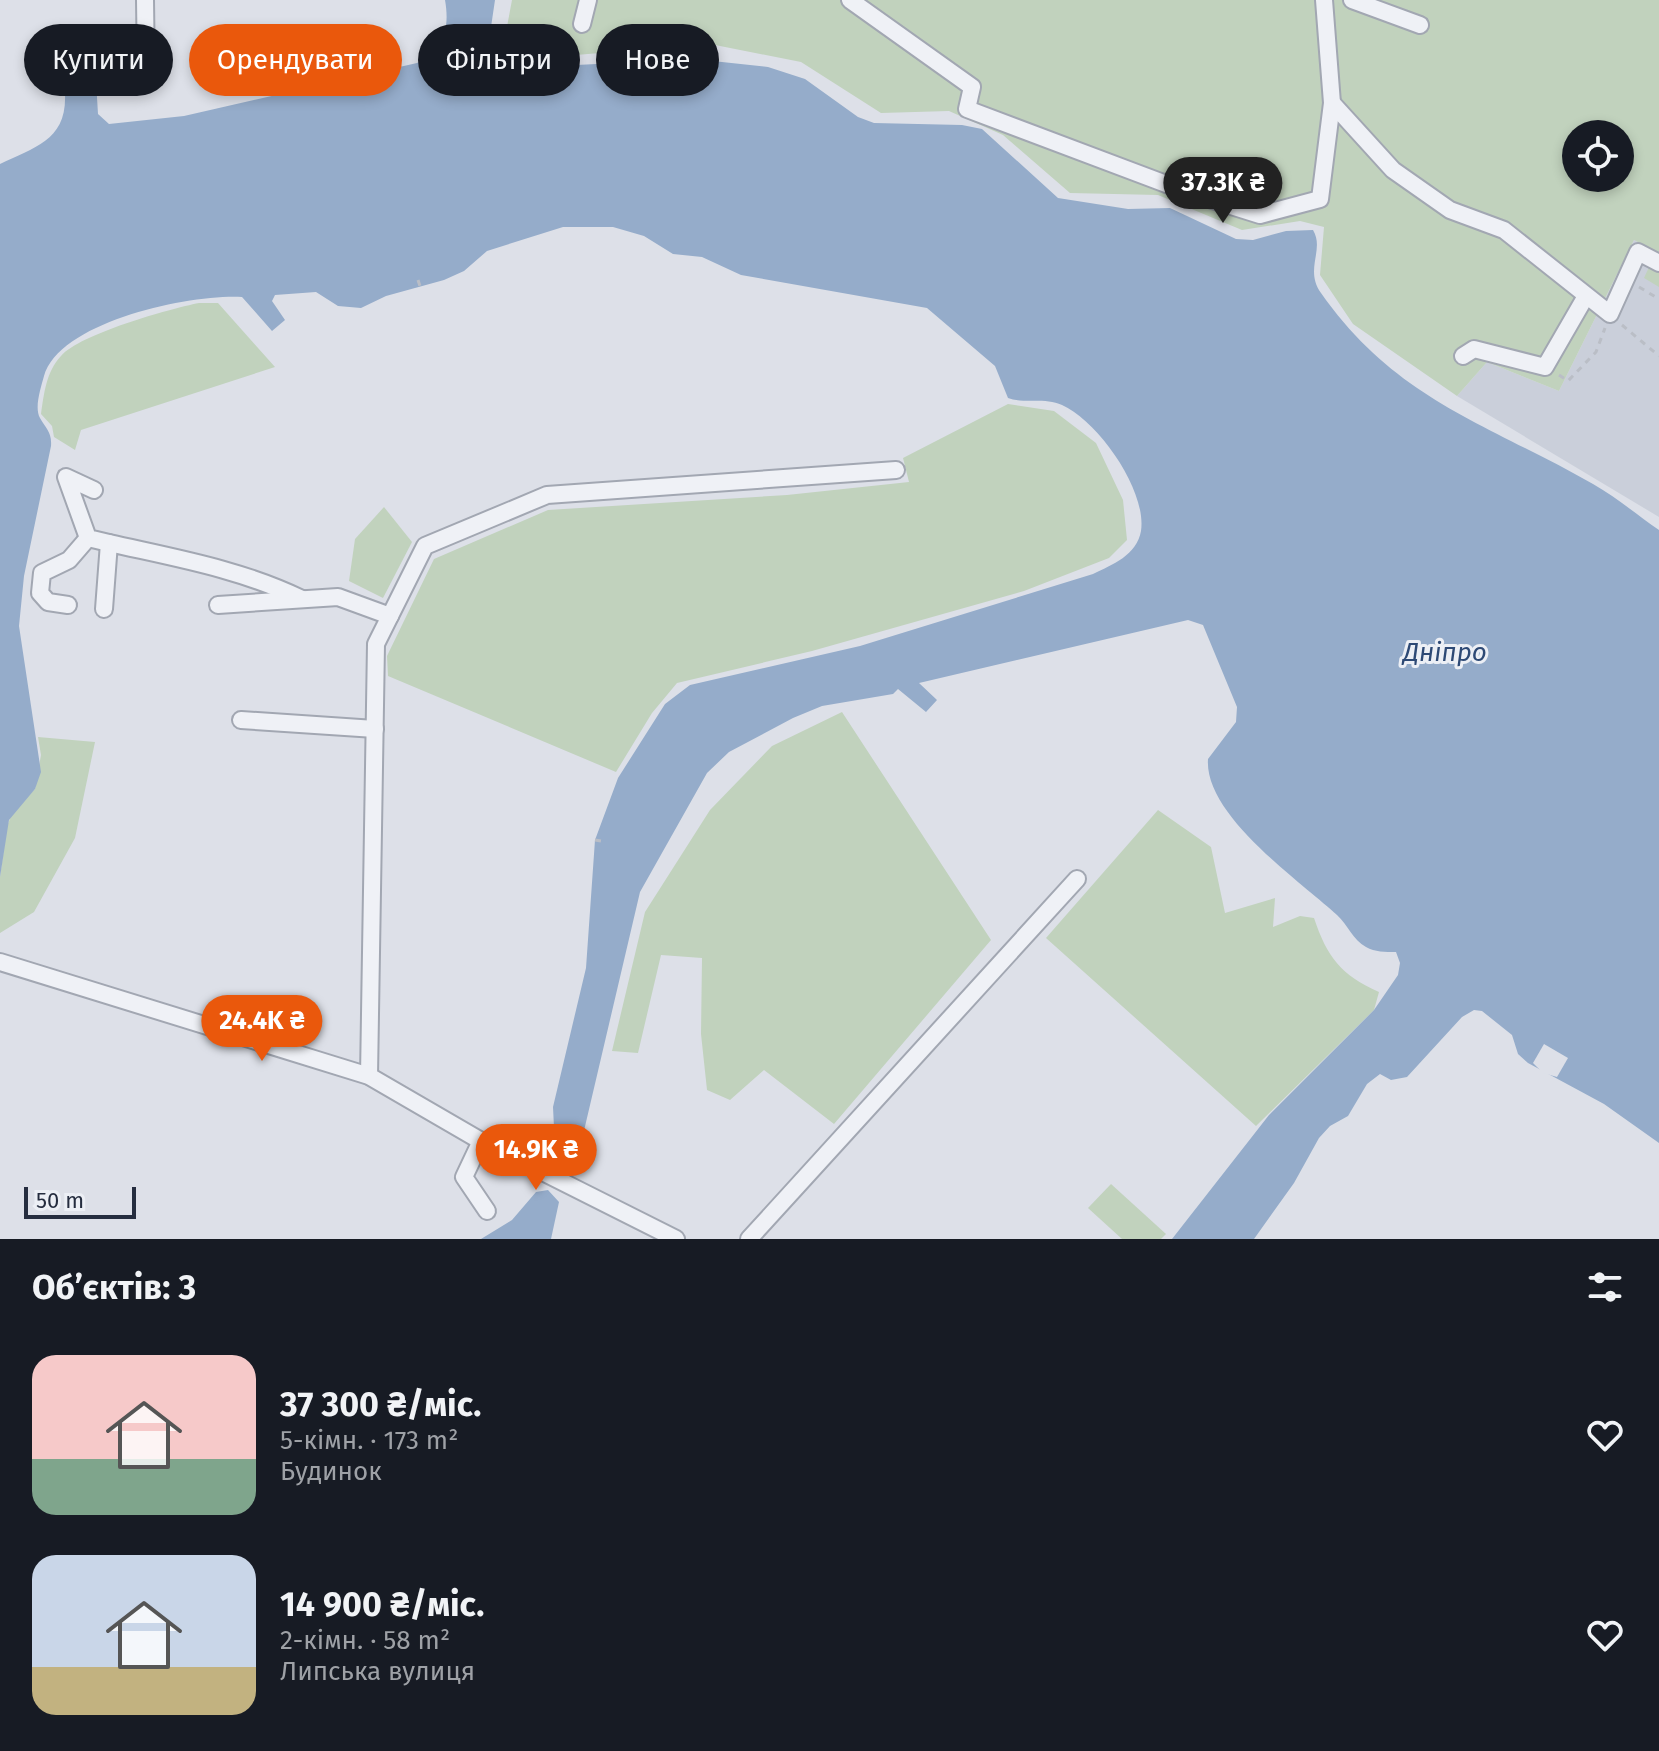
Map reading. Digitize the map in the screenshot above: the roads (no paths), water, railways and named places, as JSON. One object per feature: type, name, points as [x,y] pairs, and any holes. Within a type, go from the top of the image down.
[{"type":"street","points":[[145,0],[145,24]]},
{"type":"street","points":[[582,24],[588,0]]},
{"type":"street","points":[[850,0],[972,87],[967,109],[1190,193],[1260,215],[1320,199],[1332,103],[1324,0]]},
{"type":"street","points":[[1352,0],[1420,25]]},
{"type":"street","points":[[1332,103],[1393,170],[1450,210],[1504,230],[1597,305]]},
{"type":"street","points":[[1463,356],[1474,349],[1545,367],[1597,305],[1625,279],[1638,252],[1659,263]]},
{"type":"street","points":[[369,1076],[376,644],[425,546],[547,495],[896,470]]},
{"type":"street","points":[[88,538],[66,477],[94,490]]},
{"type":"street","points":[[88,538],[263,580],[302,599]]},
{"type":"street","points":[[68,605],[48,602],[40,593],[42,573],[69,560],[88,538]]},
{"type":"street","points":[[104,609],[109,543]]},
{"type":"street","points":[[218,605],[338,597],[390,616]]},
{"type":"street","points":[[241,720],[375,729]]},
{"type":"street","points":[[749,1239],[1077,879]]},
{"type":"street","points":[[0,962],[369,1076],[481,1141],[676,1239]]},
{"type":"street","points":[[481,1141],[464,1177],[487,1211]]},
{"type":"water","name":"Дніпро","points":[[445,0],[495,0],[491,24],[446,24]]},
{"type":"water","name":"Дніпро","points":[[719,62],[768,67],[805,79],[858,117],[874,123],[962,125],[982,129],[1058,198],[1128,209],[1170,208],[1236,239],[1253,240],[1286,231],[1313,230],[1317,245],[1314,268],[1316,284],[1350,329],[1380,360],[1446,406],[1593,484],[1659,530],[1659,1143],[1604,1104],[1528,1063],[1518,1054],[1512,1035],[1482,1011],[1474,1010],[1462,1017],[1407,1077],[1391,1080],[1380,1074],[1367,1084],[1348,1116],[1330,1126],[1319,1138],[1294,1183],[1254,1239],[1172,1239],[1269,1115],[1374,1010],[1398,975],[1400,963],[1396,952],[1377,951],[1361,944],[1337,915],[1257,845],[1221,802],[1211,780],[1208,759],[1236,722],[1237,707],[1203,625],[1188,620],[919,683],[937,700],[926,712],[898,689],[893,694],[822,706],[729,752],[707,773],[640,892],[579,1152],[568,1155],[555,1148],[553,1107],[586,968],[595,840],[618,778],[665,704],[690,685],[860,646],[1093,574],[1129,553],[1141,531],[1141,514],[1128,477],[1090,426],[1062,405],[1008,398],[995,366],[927,308],[741,275],[702,257],[673,254],[644,236],[613,227],[563,227],[487,251],[464,271],[444,280],[386,296],[361,308],[338,306],[316,292],[275,295],[272,301],[285,320],[272,331],[242,297],[192,300],[161,306],[100,326],[75,340],[55,357],[44,376],[38,403],[38,414],[50,434],[51,446],[24,576],[19,626],[41,772],[35,789],[9,820],[0,877],[0,164],[36,147],[55,132],[61,122],[65,96],[97,96],[98,114],[109,124],[184,116],[272,96],[402,96],[402,66],[417,63],[418,96],[580,96],[580,65],[596,64],[596,96],[719,96]]},
{"type":"water","points":[[548,1190],[559,1202],[551,1239],[481,1239],[512,1220],[536,1192]]}]
